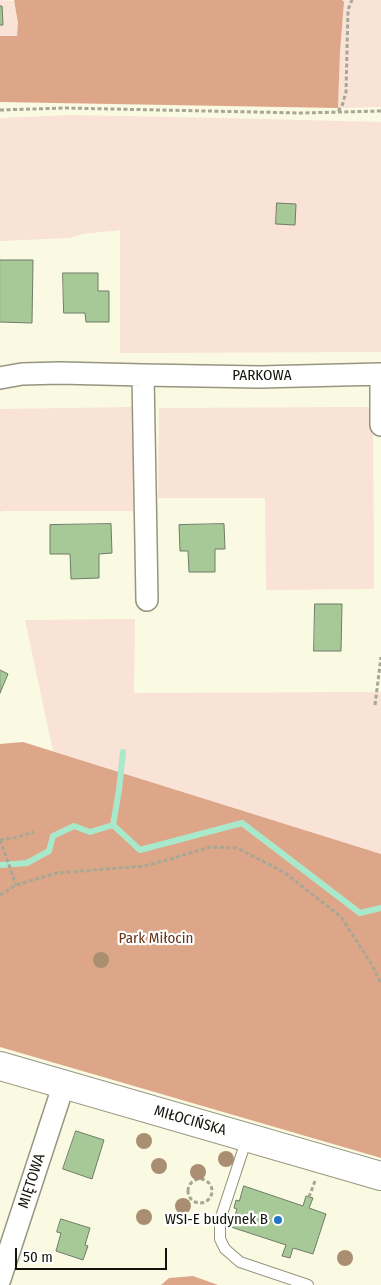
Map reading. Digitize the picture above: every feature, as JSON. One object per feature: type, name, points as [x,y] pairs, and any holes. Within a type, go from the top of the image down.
[{"type":"street","name":"PARKOWA","points":[[0,378],[22,374],[60,373],[260,377],[381,374],[381,424]]},
{"type":"street","points":[[143,375],[147,600]]},
{"type":"street","name":"MIŁOCIŃSKA","points":[[0,1066],[381,1176]]},
{"type":"street","name":"MIĘTOWA","points":[[0,1279],[59,1099],[62,1083]]},
{"type":"lane","points":[[247,1137],[220,1220],[220,1239],[224,1249],[244,1264],[308,1285]]},
{"type":"path","points":[[337,112],[342,106],[346,92],[348,10],[352,0]]},
{"type":"path","points":[[0,110],[65,108],[300,113],[381,111]]},
{"type":"path","points":[[375,705],[381,657]]},
{"type":"path","points":[[16,885],[0,840],[34,832]]},
{"type":"path","points":[[0,895],[16,885],[57,873],[144,866],[210,847],[237,848],[284,872],[341,917],[372,965],[381,984]]},
{"type":"path","points":[[309,1197],[316,1177]]},
{"type":"path","points":[[200,1178],[208,1181],[213,1192],[211,1198],[199,1203],[190,1198],[188,1191],[191,1182],[200,1178]]},
{"type":"shaded area","points":[[0,0],[14,1],[18,23],[17,37],[0,36]]},
{"type":"shaded area","points":[[342,0],[381,0],[381,107],[338,108],[344,2]]},
{"type":"shaded area","points":[[70,115],[381,122],[381,352],[120,353],[120,230],[83,234],[69,238],[0,241],[0,118]]},
{"type":"shaded area","points":[[134,407],[135,511],[0,512],[0,409]]},
{"type":"shaded area","points":[[373,407],[374,589],[266,590],[265,498],[158,498],[159,408]]},
{"type":"shaded area","points":[[135,619],[134,693],[381,692],[381,854],[53,751],[25,620]]},
{"type":"green space","points":[[14,0],[342,0],[344,2],[338,108],[0,102],[0,36],[17,36],[18,23]]},
{"type":"green space","name":"Park Miłocin","points":[[23,742],[381,854],[381,1158],[0,1047],[0,744]]},
{"type":"green space","points":[[193,1276],[218,1285],[161,1285],[169,1278]]},
{"type":"building","points":[[0,6],[2,6],[3,25],[0,25]]},
{"type":"building","points":[[277,203],[296,204],[295,225],[276,224]]},
{"type":"building","points":[[0,260],[33,260],[32,323],[0,322]]},
{"type":"building","points":[[63,273],[98,273],[98,291],[109,291],[109,322],[86,322],[85,313],[64,313]]},
{"type":"building","points":[[111,524],[112,553],[99,554],[99,578],[71,579],[70,554],[50,554],[50,525]]},
{"type":"building","points":[[224,524],[225,549],[215,549],[215,572],[189,572],[188,551],[180,551],[179,525]]},
{"type":"building","points":[[315,604],[342,604],[341,651],[314,651]]},
{"type":"building","points":[[0,670],[8,674],[0,693]]},
{"type":"building","points":[[76,1131],[104,1140],[92,1179],[63,1169]]},
{"type":"building","name":"WSI-E budynek B","points":[[244,1186],[303,1206],[306,1196],[313,1198],[309,1208],[326,1214],[313,1254],[293,1248],[290,1258],[282,1256],[286,1245],[231,1227],[237,1209],[234,1208],[236,1200],[239,1201]]},
{"type":"building","points":[[61,1219],[90,1228],[85,1245],[88,1246],[83,1260],[56,1251],[61,1233],[57,1232]]},
{"type":"waterway","points":[[113,825],[123,752]]},
{"type":"waterway","points":[[0,865],[27,863],[49,851],[53,836],[74,826],[90,832],[113,825],[140,850],[242,823],[360,913],[381,908]]},
{"type":"place","name":"WSI-E budynek B","points":[[278,1220]]}]
